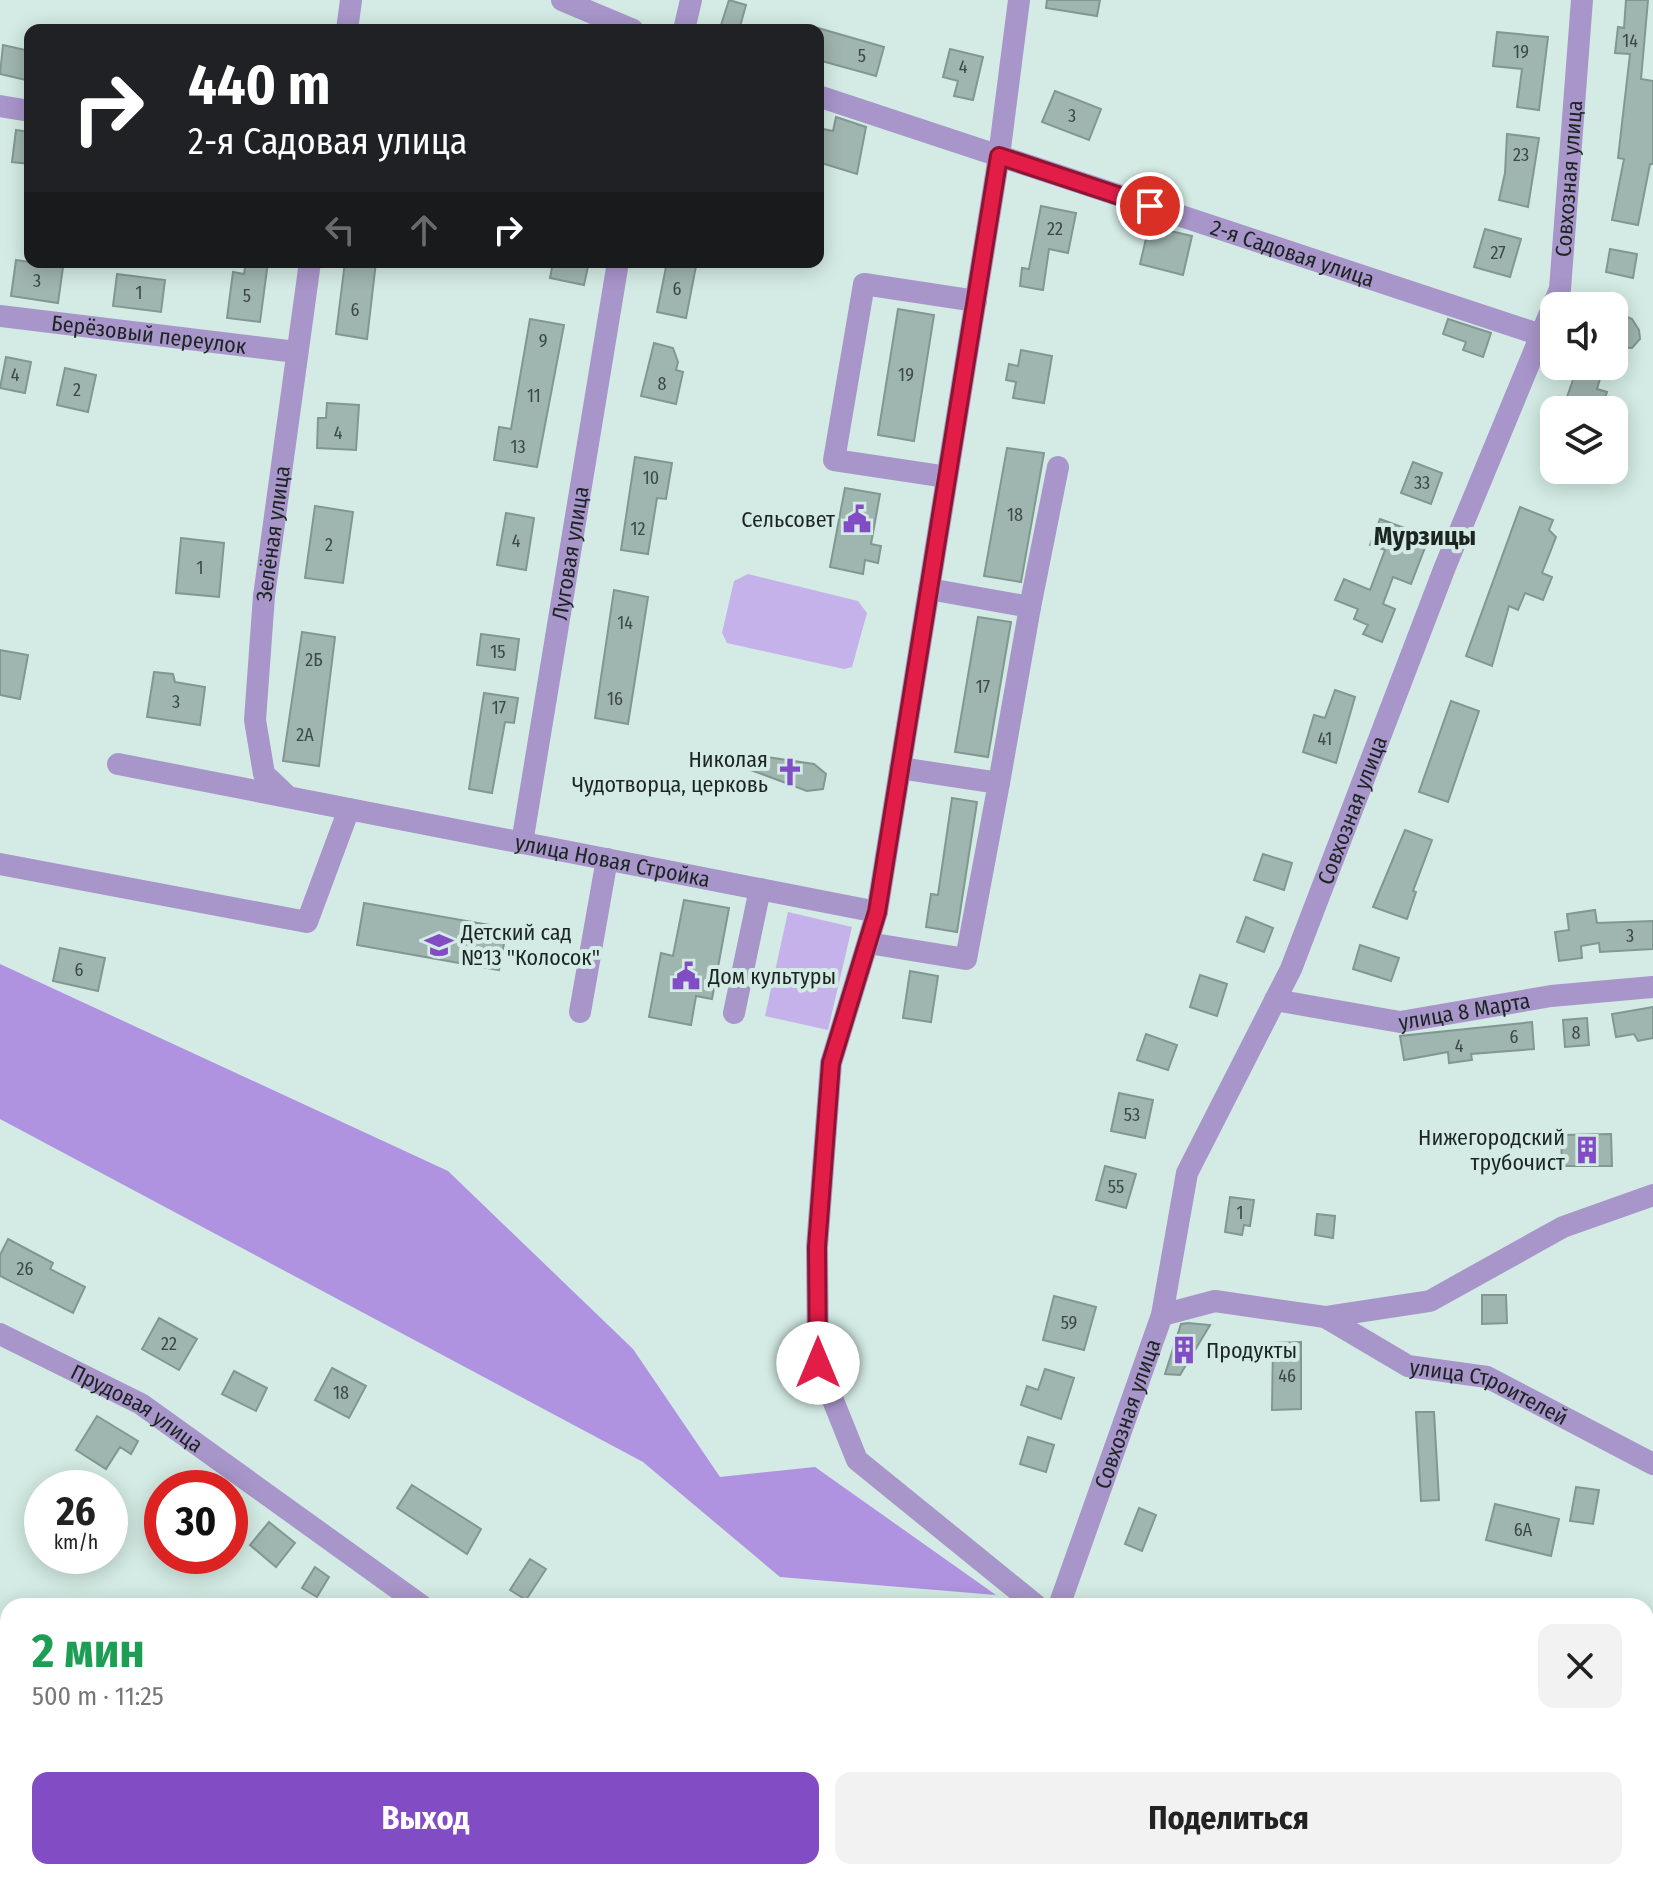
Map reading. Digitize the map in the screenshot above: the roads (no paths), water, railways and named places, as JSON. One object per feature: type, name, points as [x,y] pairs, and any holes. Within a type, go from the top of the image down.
[{"type":"street","points":[[348,24],[351,0]]},
{"type":"street","points":[[562,0],[619,24]]},
{"type":"street","points":[[685,24],[691,0]]},
{"type":"street","points":[[1019,0],[999,156],[877,912],[831,1063],[817,1247],[818,1363],[857,1460],[1027,1598]]},
{"type":"street","name":"Совхозная улица","points":[[1559,292],[1582,0]]},
{"type":"street","name":"2-я Садовая улица","points":[[824,98],[1540,335]]},
{"type":"street","points":[[0,106],[24,110]]},
{"type":"street","name":"Зелёная улица","points":[[287,796],[264,774],[255,720],[264,596],[309,268]]},
{"type":"street","name":"Луговая улица","points":[[522,843],[617,268]]},
{"type":"street","points":[[947,477],[834,460],[864,284],[976,301]]},
{"type":"street","name":"Берёзовый переулок","points":[[0,316],[296,352]]},
{"type":"street","name":"Совхозная улица","points":[[1062,1598],[1162,1315],[1187,1173],[1291,969],[1445,567],[1540,337]]},
{"type":"street","points":[[868,943],[966,959],[1058,467]]},
{"type":"street","points":[[929,589],[1030,607]]},
{"type":"street","name":"улица Новая Стройка","points":[[118,764],[877,912]]},
{"type":"street","points":[[900,768],[999,783]]},
{"type":"street","points":[[0,864],[307,922],[349,809]]},
{"type":"street","points":[[580,1012],[607,859]]},
{"type":"street","points":[[734,1013],[760,889]]},
{"type":"street","name":"улица 8 Марта","points":[[1275,1000],[1400,1022],[1551,996],[1653,987]]},
{"type":"street","name":"улица Строителей","points":[[1162,1315],[1215,1301],[1325,1317],[1430,1301],[1563,1227],[1653,1195]]},
{"type":"street","name":"улица Строителей","points":[[1325,1317],[1408,1366],[1487,1377],[1653,1464]]},
{"type":"street","name":"Прудовая улица","points":[[0,1334],[141,1404],[411,1598]]},
{"type":"place","name":"Сельсовет","points":[[857,519]]},
{"type":"place","name":"Николая Чудотворца, церковь","points":[[790,772]]},
{"type":"place","name":"Детский сад №13 \"Колосок\"","points":[[439,945]]},
{"type":"place","name":"Дом культуры","points":[[686,976]]},
{"type":"place","name":"Нижегородский трубочист","points":[[1587,1150]]},
{"type":"place","name":"Продукты","points":[[1184,1350]]},
{"type":"district","name":"Мурзицы","points":[[1425,536]]}]
